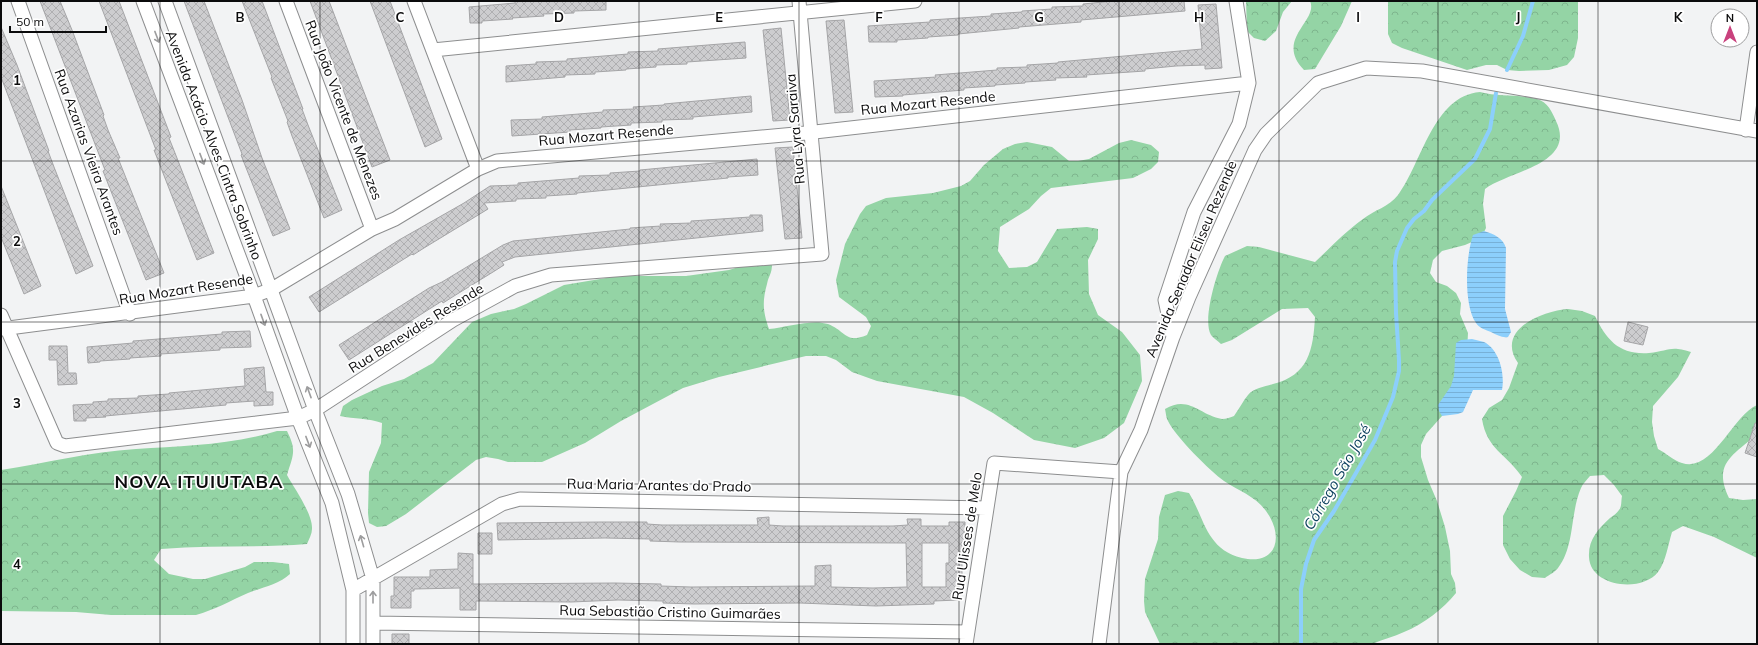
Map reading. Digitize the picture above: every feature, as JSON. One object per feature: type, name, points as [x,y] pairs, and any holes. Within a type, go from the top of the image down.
[{"type":"street","name":"Rua Azarias Vieira Arantes","points":[[18,1],[130,314]]},
{"type":"street","name":"Avenida Acácio Alves Cintra Sobrinho","points":[[143,1],[254,296],[298,418],[332,503],[353,590],[353,644]]},
{"type":"street","name":"Avenida Acácio Alves Cintra Sobrinho","points":[[165,1],[272,289],[315,410],[348,494],[373,579],[373,644]]},
{"type":"street","name":"Rua João Vicente de Menezes","points":[[286,1],[372,229]]},
{"type":"street","points":[[414,1],[478,169]]},
{"type":"street","points":[[433,50],[800,7],[915,1]]},
{"type":"street","points":[[1173,337],[1165,300],[1194,212],[1239,124],[1249,83],[1236,1]]},
{"type":"street","name":"Rua Lyra Saraiva","points":[[800,7],[822,254]]},
{"type":"street","points":[[1752,131],[1757,52]]},
{"type":"street","name":"Avenida Senador Eliseu Rezende","points":[[1099,644],[1121,472],[1141,430],[1173,337],[1255,150],[1266,134],[1318,84],[1366,68],[1422,71],[1752,131]]},
{"type":"street","name":"Rua Mozart Resende","points":[[3,329],[130,314],[254,296],[272,289],[372,229],[395,219],[478,169],[497,161],[811,132],[1249,83]]},
{"type":"street","name":"Rua Benevides Resende","points":[[3,329],[57,443],[65,446],[298,418],[315,410],[453,320],[515,286],[551,275],[822,254]]},
{"type":"street","points":[[1,315],[3,329]]},
{"type":"street","name":"Rua Ulisses de Melo","points":[[967,638],[994,463],[1121,472]]},
{"type":"street","name":"Rua Maria Arantes do Prado","points":[[353,590],[502,504],[520,499],[987,508]]},
{"type":"street","name":"Rua Sebastião Cristino Guimarães","points":[[373,623],[967,638]]},
{"type":"green space","points":[[1246,1],[1292,1],[1283,12],[1276,31],[1265,41],[1254,38],[1247,31]]},
{"type":"green space","points":[[1310,1],[1352,1],[1341,26],[1315,69],[1304,70],[1296,59],[1294,49],[1295,40],[1299,31],[1309,16],[1311,8]]},
{"type":"green space","points":[[1388,1],[1578,1],[1578,38],[1574,57],[1567,65],[1549,70],[1519,71],[1507,70],[1497,65],[1486,65],[1467,70],[1402,48],[1392,43],[1388,34]]},
{"type":"green space","points":[[1480,92],[1523,96],[1541,100],[1551,111],[1556,121],[1560,136],[1557,147],[1549,157],[1524,171],[1485,189],[1483,204],[1486,228],[1481,238],[1465,245],[1442,251],[1433,260],[1430,273],[1436,282],[1447,286],[1456,293],[1461,303],[1460,314],[1468,333],[1466,371],[1442,416],[1426,434],[1421,445],[1421,457],[1445,527],[1450,551],[1451,574],[1455,583],[1456,593],[1445,605],[1419,625],[1400,634],[1372,644],[1160,644],[1145,612],[1144,601],[1145,579],[1158,539],[1159,517],[1165,495],[1178,491],[1189,493],[1208,532],[1221,548],[1230,554],[1242,558],[1254,559],[1263,557],[1270,553],[1276,539],[1272,520],[1262,506],[1257,501],[1224,481],[1202,462],[1172,427],[1167,418],[1165,409],[1173,405],[1181,404],[1194,407],[1214,417],[1222,419],[1234,416],[1250,393],[1260,388],[1285,380],[1302,368],[1307,360],[1313,340],[1315,317],[1308,308],[1282,309],[1232,340],[1221,344],[1213,337],[1209,328],[1209,307],[1218,273],[1225,256],[1247,246],[1259,247],[1315,262],[1356,224],[1386,205],[1398,195],[1430,133],[1440,118],[1451,105],[1464,96]]},
{"type":"green space","points":[[1131,140],[1151,145],[1159,152],[1158,162],[1151,169],[1133,178],[1051,188],[1029,209],[1000,227],[998,251],[1009,268],[1027,267],[1037,262],[1057,229],[1087,227],[1098,229],[1098,239],[1088,260],[1089,294],[1098,315],[1122,332],[1140,355],[1142,381],[1124,423],[1104,438],[1075,448],[1034,440],[993,413],[964,397],[877,381],[852,372],[836,360],[826,356],[806,356],[719,377],[683,388],[621,421],[585,443],[542,462],[508,462],[486,457],[476,460],[406,514],[386,526],[377,527],[369,523],[369,472],[381,443],[382,423],[372,420],[340,416],[343,406],[352,400],[382,386],[404,379],[433,363],[472,322],[491,314],[514,309],[564,285],[618,276],[686,276],[729,270],[751,263],[772,263],[772,270],[765,290],[764,302],[764,312],[769,329],[815,322],[828,324],[846,336],[854,338],[860,337],[867,335],[871,326],[866,317],[839,297],[836,280],[845,244],[860,214],[866,206],[886,198],[933,193],[961,186],[970,181],[984,165],[1003,149],[1015,144],[1027,142],[1052,147],[1069,161],[1078,161],[1089,159],[1119,143]]},
{"type":"green space","points":[[1568,309],[1582,311],[1595,316],[1604,333],[1616,345],[1630,352],[1649,353],[1678,349],[1691,352],[1678,377],[1653,406],[1652,422],[1658,449],[1676,461],[1693,464],[1703,460],[1722,442],[1739,420],[1757,405],[1757,434],[1728,461],[1724,468],[1723,476],[1724,486],[1729,498],[1743,500],[1757,499],[1757,558],[1714,537],[1683,526],[1672,532],[1663,563],[1658,572],[1650,579],[1641,583],[1629,584],[1618,584],[1607,580],[1598,575],[1592,567],[1589,557],[1590,545],[1598,531],[1620,509],[1622,496],[1604,475],[1590,476],[1582,486],[1575,508],[1567,550],[1555,571],[1545,578],[1532,577],[1520,570],[1510,559],[1503,545],[1503,516],[1522,477],[1488,438],[1482,419],[1489,408],[1502,400],[1509,388],[1518,363],[1512,351],[1512,341],[1517,332],[1525,324],[1535,318]]},
{"type":"green space","points":[[277,431],[287,431],[292,444],[293,453],[287,475],[310,516],[312,533],[307,544],[161,549],[154,560],[169,574],[193,579],[205,579],[245,567],[254,562],[289,564],[290,574],[285,578],[216,608],[196,615],[111,615],[76,612],[1,611],[1,470],[119,450],[189,446],[225,442],[260,436]]},
{"type":"water","points":[[1484,231],[1498,237],[1506,248],[1505,309],[1511,332],[1508,337],[1500,336],[1479,326],[1472,315],[1469,304],[1467,292],[1467,267],[1471,244],[1473,235]]},
{"type":"water","points":[[1472,339],[1484,342],[1498,357],[1503,377],[1502,390],[1473,390],[1463,412],[1442,416],[1438,405],[1451,386],[1454,376],[1456,343],[1461,340]]},
{"type":"building","points":[[40,1],[60,1],[104,115],[103,116],[108,130],[120,158],[118,158],[164,273],[146,280],[103,171],[105,170]]},
{"type":"building","points":[[99,1],[119,1],[171,137],[169,138],[214,253],[197,260],[154,150],[156,150]]},
{"type":"building","points":[[184,1],[204,1],[290,229],[273,236],[241,155],[242,154]]},
{"type":"building","points":[[242,1],[262,1],[308,125],[342,210],[324,218],[292,136],[287,122],[288,121],[271,78],[272,77]]},
{"type":"building","points":[[310,1],[329,1],[390,160],[372,167]]},
{"type":"building","points":[[370,1],[390,1],[442,139],[425,147]]},
{"type":"building","points":[[515,1],[606,1],[606,10],[574,11],[574,13],[543,14],[544,16],[470,23],[469,7],[515,3]]},
{"type":"building","points":[[1113,1],[1184,1],[1185,11],[1081,20],[1081,22],[897,40],[897,42],[869,42],[868,26],[991,16],[991,14],[1052,9],[1052,7],[1083,6],[1083,4]]},
{"type":"building","points":[[1216,4],[1222,68],[1205,69],[1205,65],[1176,66],[1145,69],[1145,71],[1086,75],[1087,77],[1055,78],[1056,80],[964,88],[964,90],[875,97],[874,81],[936,77],[935,75],[997,70],[997,68],[1027,67],[1027,65],[1202,49],[1198,5]]},
{"type":"building","points":[[844,20],[853,112],[835,113],[826,21]]},
{"type":"building","points":[[1,27],[17,65],[54,167],[93,266],[76,274],[1,77]]},
{"type":"building","points":[[781,28],[790,120],[773,121],[763,30]]},
{"type":"building","points":[[745,42],[746,58],[687,62],[687,64],[656,65],[656,67],[595,72],[595,74],[565,75],[565,77],[506,82],[506,66],[628,54],[628,52],[658,51],[658,49]]},
{"type":"building","points":[[751,96],[752,112],[693,117],[693,119],[662,120],[662,122],[631,123],[631,125],[570,130],[570,132],[512,136],[511,120],[542,119],[542,117],[603,112],[603,110],[634,109],[633,107]]},
{"type":"building","points":[[793,147],[802,238],[785,239],[775,148]]},
{"type":"building","points":[[757,159],[758,175],[546,196],[546,198],[516,199],[516,201],[484,203],[488,209],[319,312],[309,297],[399,240],[464,203],[490,186],[518,185],[518,183],[579,178],[579,176],[610,175],[610,173]]},
{"type":"building","points":[[1,186],[41,286],[24,294],[1,237]]},
{"type":"building","points":[[750,215],[762,215],[763,231],[515,257],[502,262],[504,265],[443,303],[442,301],[349,360],[339,345],[429,288],[442,282],[503,245],[513,241],[661,226],[660,224],[691,223],[691,221],[750,217]]},
{"type":"building","points":[[1628,322],[1648,327],[1643,345],[1624,341]]},
{"type":"building","points":[[250,331],[251,347],[220,348],[220,350],[161,354],[161,356],[88,363],[87,347],[133,343],[133,341],[222,334],[222,332]]},
{"type":"building","points":[[49,346],[67,346],[68,373],[76,373],[77,384],[58,385],[57,360],[49,360]]},
{"type":"building","points":[[264,367],[266,392],[273,392],[273,405],[254,406],[254,401],[226,403],[226,405],[86,418],[86,421],[74,421],[73,405],[93,404],[93,402],[108,401],[108,399],[138,398],[138,396],[245,386],[244,369]]},
{"type":"building","points":[[1755,423],[1757,423],[1757,457],[1745,453]]},
{"type":"building","points":[[769,517],[769,525],[783,526],[893,526],[908,525],[907,519],[921,519],[921,526],[949,526],[949,522],[965,522],[965,554],[962,554],[962,575],[958,576],[958,600],[934,601],[934,604],[876,606],[800,603],[694,604],[663,603],[663,601],[618,600],[571,602],[476,601],[476,610],[460,610],[460,588],[414,589],[414,591],[411,591],[411,608],[391,608],[391,596],[394,596],[394,577],[430,577],[430,570],[458,569],[458,553],[473,554],[473,584],[615,583],[661,584],[661,586],[691,587],[815,586],[815,566],[831,565],[831,587],[907,587],[906,543],[680,542],[650,541],[650,539],[605,538],[498,540],[497,523],[647,522],[647,524],[662,525],[758,525],[757,518]],"holes":[[[922,543],[949,543],[949,563],[946,563],[946,587],[922,587]]]},
{"type":"building","points":[[478,533],[492,533],[492,554],[478,554]]},
{"type":"building","points":[[392,634],[409,634],[409,644],[392,644]]},
{"type":"waterway","name":"Córrego São José","points":[[1507,70],[1523,36],[1533,1]]},
{"type":"waterway","name":"Córrego São José","points":[[1301,644],[1301,589],[1306,564],[1314,540],[1334,511],[1375,440],[1393,397],[1399,371],[1395,262],[1397,251],[1407,228],[1414,219],[1424,211],[1432,200],[1475,159],[1490,129],[1496,93]]},
{"type":"district","name":"NOVA ITUIUTABA","points":[[199,481]]}]
